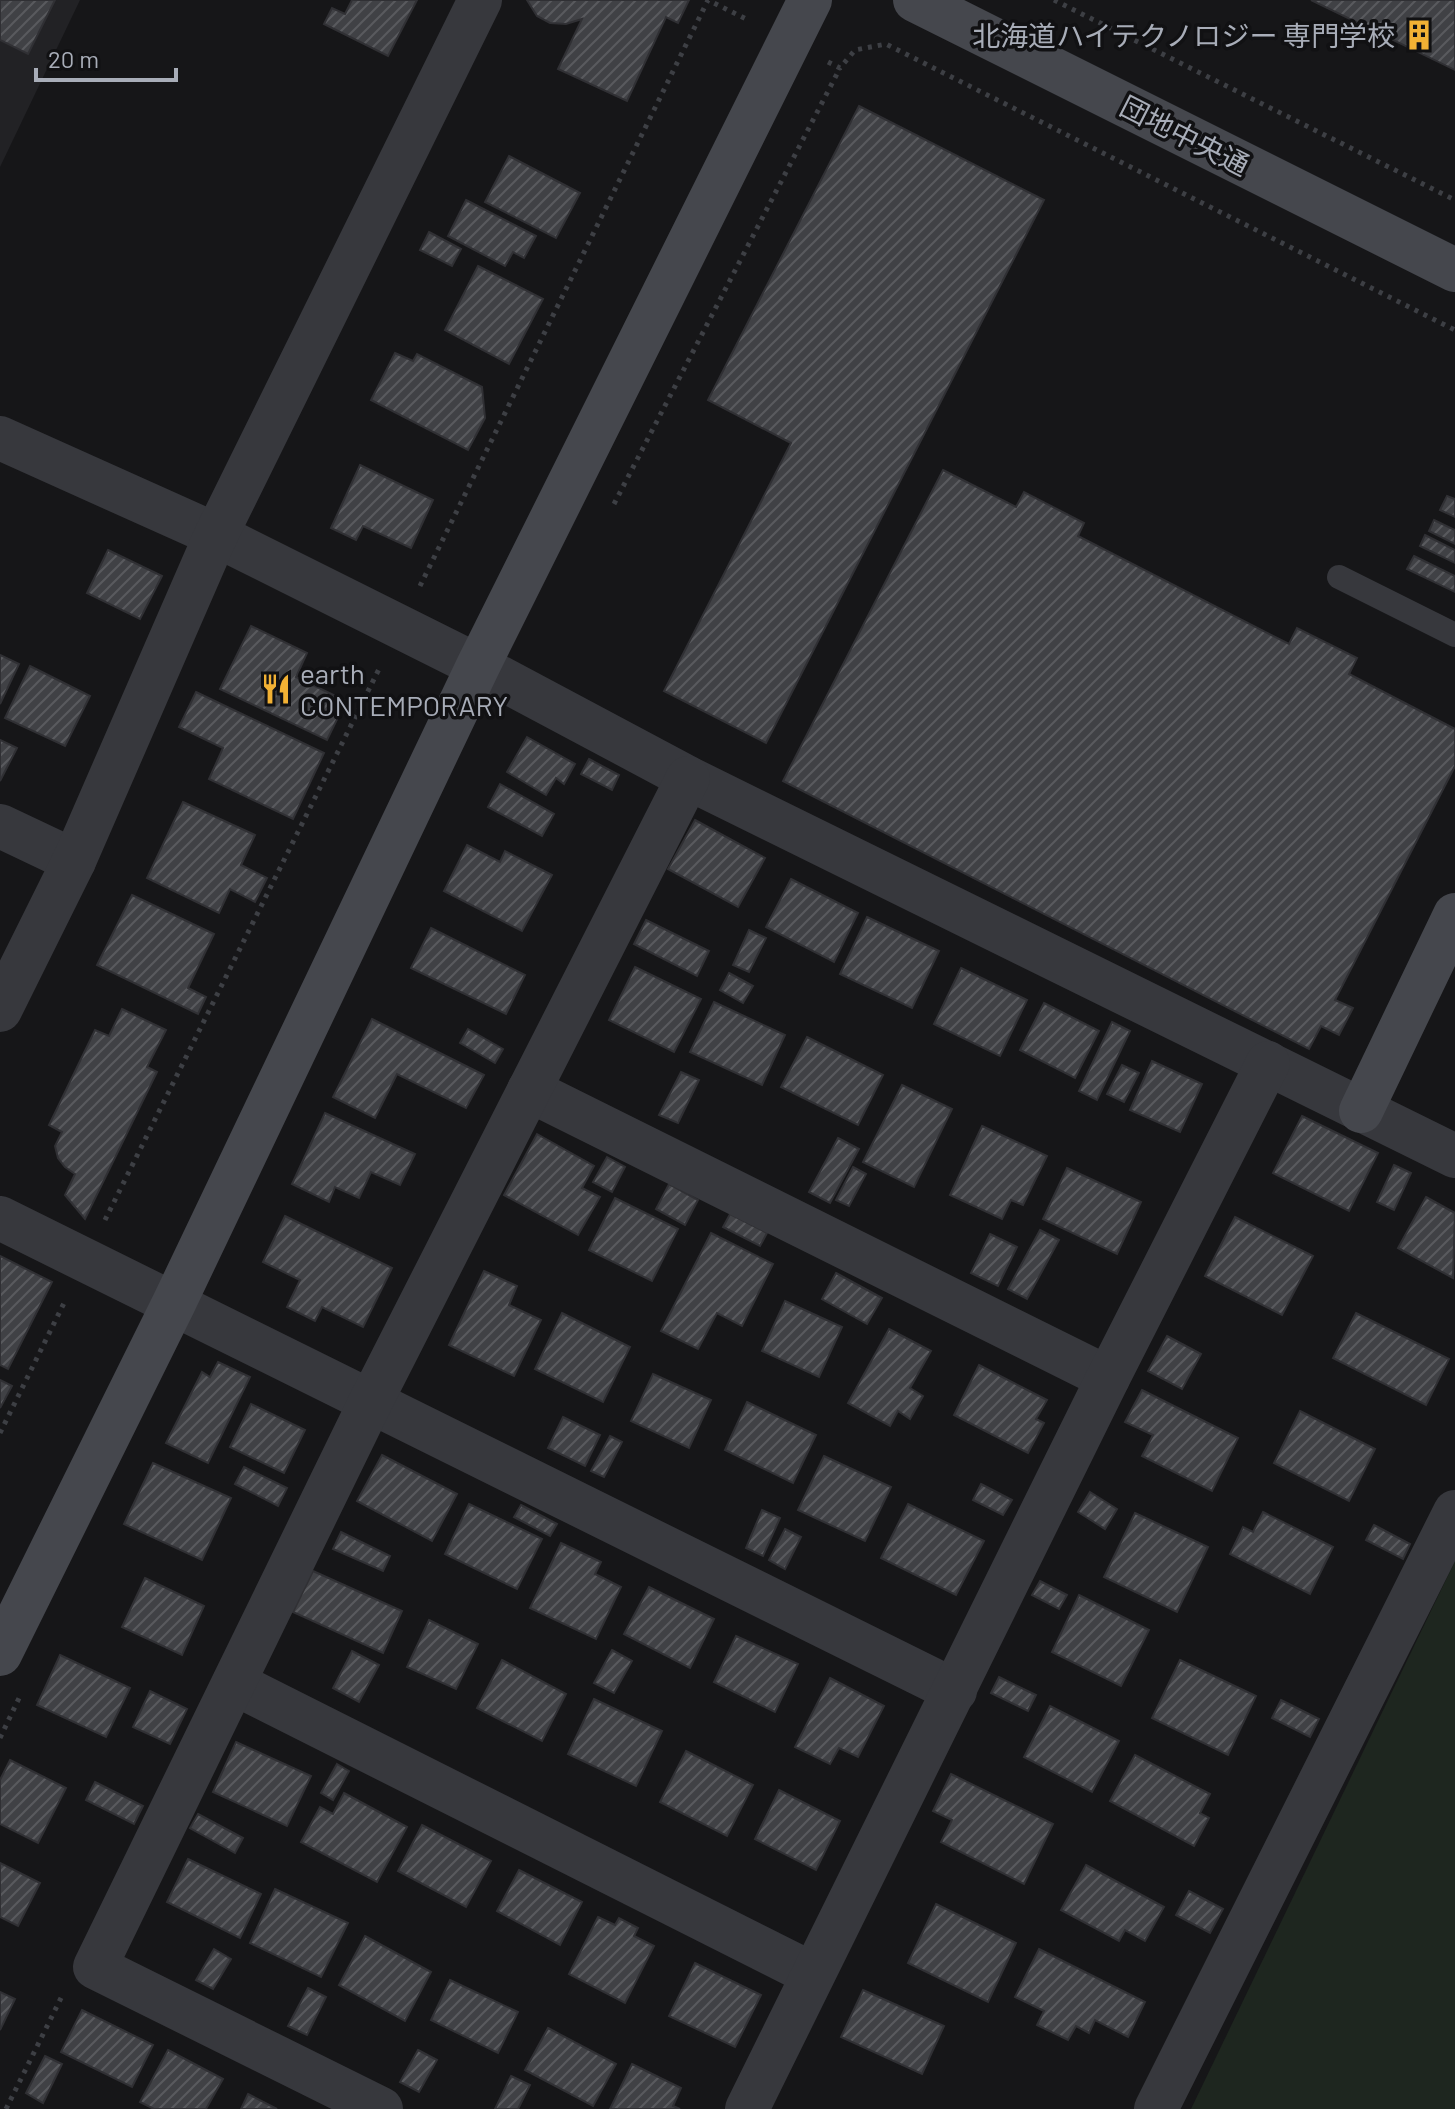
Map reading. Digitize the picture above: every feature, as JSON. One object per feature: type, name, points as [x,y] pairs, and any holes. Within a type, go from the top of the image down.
[{"type":"street","points":[[0,1010],[74,861],[216,535],[480,0]]},
{"type":"street","points":[[0,1654],[174,1303],[478,666],[810,0]]},
{"type":"street","name":"団地中央通","points":[[915,0],[1455,270]]},
{"type":"street","points":[[0,438],[216,535],[478,666],[688,778],[1455,1156]]},
{"type":"street","points":[[381,2109],[95,1967],[371,1401],[688,778]]},
{"type":"street","points":[[0,826],[74,861]]},
{"type":"street","points":[[1361,1111],[1455,915]]},
{"type":"street","points":[[747,2109],[1108,1378],[1268,1063]]},
{"type":"street","points":[[529,1090],[1108,1378]]},
{"type":"street","points":[[0,1218],[955,1691]]},
{"type":"street","points":[[1156,2109],[1455,1512]]},
{"type":"street","points":[[234,1683],[812,1974]]},
{"type":"lane","points":[[1339,577],[1455,635]]},
{"type":"path","points":[[0,1433],[708,0]]},
{"type":"path","points":[[1054,0],[1455,200]]},
{"type":"path","points":[[791,42],[840,68],[855,50],[886,44],[1455,330]]},
{"type":"path","points":[[6,2109],[59,1998],[95,1967]]},
{"type":"shaded area","points":[[0,0],[80,0],[0,167]]},
{"type":"shaded area","points":[[1455,1561],[1455,2109],[1191,2109]]},
{"type":"building","points":[[0,0],[55,0],[28,54],[0,40]]},
{"type":"building","points":[[352,0],[417,0],[388,56],[324,24],[332,8],[345,14]]},
{"type":"building","points":[[527,0],[689,0],[678,23],[666,17],[627,101],[558,69],[582,19],[566,24],[550,23],[537,16]]},
{"type":"building","name":"北海道ハイテクノロジー 専門学校","points":[[1311,0],[1455,0],[1455,70]]},
{"type":"building","points":[[859,106],[1044,200],[766,743],[664,691],[791,443],[708,400]]},
{"type":"building","points":[[509,156],[580,193],[556,238],[485,202]]},
{"type":"building","points":[[466,200],[536,236],[524,258],[513,252],[505,266],[448,236]]},
{"type":"building","points":[[429,232],[461,249],[452,266],[420,250]]},
{"type":"building","points":[[478,266],[543,299],[509,364],[445,330]]},
{"type":"building","points":[[395,353],[413,361],[417,354],[482,387],[485,418],[468,450],[371,400]]},
{"type":"building","points":[[360,465],[433,500],[411,548],[363,526],[356,540],[331,528]]},
{"type":"building","points":[[943,470],[1016,507],[1024,492],[1084,523],[1078,536],[1289,644],[1297,628],[1357,658],[1349,674],[1455,729],[1455,766],[1335,1000],[1353,1008],[1339,1035],[1321,1026],[1309,1049],[783,781]]},
{"type":"building","points":[[1447,496],[1455,499],[1455,517],[1440,510]]},
{"type":"building","points":[[1434,520],[1455,530],[1455,544],[1429,531]]},
{"type":"building","points":[[1425,535],[1455,550],[1455,563],[1420,546]]},
{"type":"building","points":[[108,550],[162,576],[140,619],[87,593]]},
{"type":"building","points":[[1414,556],[1455,576],[1455,592],[1407,569]]},
{"type":"building","points":[[251,626],[307,653],[296,677],[346,701],[327,740],[220,689]]},
{"type":"building","points":[[0,655],[19,664],[0,704]]},
{"type":"building","points":[[30,666],[90,696],[65,746],[5,718]]},
{"type":"building","points":[[196,692],[324,753],[293,819],[209,779],[223,748],[179,727]]},
{"type":"building","points":[[527,737],[575,764],[564,784],[556,778],[546,795],[507,772]]},
{"type":"building","points":[[0,740],[17,748],[0,781]]},
{"type":"building","points":[[589,759],[619,775],[612,790],[581,774]]},
{"type":"building","points":[[500,784],[554,814],[542,836],[488,807]]},
{"type":"building","points":[[183,802],[255,835],[241,865],[267,878],[255,902],[230,889],[219,913],[147,878]]},
{"type":"building","points":[[695,820],[765,858],[738,907],[668,869]]},
{"type":"building","points":[[467,845],[500,862],[505,851],[552,875],[522,931],[444,891]]},
{"type":"building","points":[[791,879],[858,913],[834,962],[766,927]]},
{"type":"building","points":[[132,895],[214,934],[188,988],[206,997],[198,1014],[97,965]]},
{"type":"building","points":[[867,917],[939,951],[912,1008],[840,974]]},
{"type":"building","points":[[646,920],[709,951],[697,976],[634,944]]},
{"type":"building","points":[[431,928],[525,975],[506,1014],[411,968]]},
{"type":"building","points":[[749,930],[766,938],[749,972],[733,965]]},
{"type":"building","points":[[635,967],[701,999],[674,1052],[609,1020]]},
{"type":"building","points":[[961,968],[1027,1000],[1000,1056],[934,1024]]},
{"type":"building","points":[[729,973],[753,986],[743,1003],[720,990]]},
{"type":"building","points":[[714,1002],[785,1035],[762,1085],[690,1052]]},
{"type":"building","points":[[1044,1003],[1099,1031],[1075,1078],[1020,1050]]},
{"type":"building","points":[[122,1009],[166,1030],[147,1067],[157,1072],[85,1219],[65,1195],[75,1174],[58,1158],[55,1146],[62,1132],[49,1125],[95,1030],[109,1036]]},
{"type":"building","points":[[372,1019],[484,1075],[466,1108],[397,1074],[375,1118],[333,1097]]},
{"type":"building","points":[[1112,1022],[1130,1031],[1097,1100],[1079,1091]]},
{"type":"building","points":[[468,1029],[503,1049],[495,1063],[460,1043]]},
{"type":"building","points":[[807,1037],[883,1075],[858,1125],[781,1087]]},
{"type":"building","points":[[1152,1061],[1202,1084],[1180,1132],[1130,1110]]},
{"type":"building","points":[[1122,1065],[1139,1073],[1124,1102],[1107,1094]]},
{"type":"building","points":[[681,1072],[699,1080],[678,1123],[659,1115]]},
{"type":"building","points":[[902,1085],[952,1109],[914,1187],[863,1162]]},
{"type":"building","points":[[325,1113],[415,1154],[400,1185],[371,1172],[359,1198],[335,1187],[329,1202],[292,1184]]},
{"type":"building","points":[[1302,1116],[1378,1153],[1349,1211],[1273,1173]]},
{"type":"building","points":[[982,1126],[1047,1156],[1023,1205],[1011,1200],[1002,1219],[950,1195]]},
{"type":"building","points":[[537,1134],[594,1166],[582,1188],[600,1197],[578,1235],[504,1195]]},
{"type":"building","points":[[838,1138],[859,1149],[830,1203],[809,1192]]},
{"type":"building","points":[[607,1157],[625,1167],[612,1192],[593,1182]]},
{"type":"building","points":[[1394,1165],[1411,1173],[1394,1210],[1377,1202]]},
{"type":"building","points":[[853,1167],[866,1174],[849,1206],[836,1200]]},
{"type":"building","points":[[1067,1168],[1141,1202],[1117,1254],[1043,1219]]},
{"type":"building","points":[[669,1184],[698,1200],[685,1225],[656,1209]]},
{"type":"building","points":[[1426,1197],[1455,1213],[1453,1278],[1398,1248]]},
{"type":"building","points":[[615,1198],[678,1229],[652,1281],[589,1250]]},
{"type":"building","points":[[730,1214],[767,1233],[760,1246],[723,1227]]},
{"type":"building","points":[[285,1216],[392,1268],[363,1327],[322,1307],[315,1321],[287,1307],[300,1280],[263,1262]]},
{"type":"building","points":[[1235,1217],[1313,1256],[1282,1315],[1205,1276]]},
{"type":"building","points":[[1040,1230],[1059,1240],[1027,1299],[1008,1289]]},
{"type":"building","points":[[711,1233],[773,1264],[742,1326],[717,1313],[698,1349],[661,1331]]},
{"type":"building","points":[[990,1234],[1017,1247],[998,1286],[971,1273]]},
{"type":"building","points":[[0,1256],[52,1282],[8,1369],[0,1365]]},
{"type":"building","points":[[484,1271],[517,1286],[509,1305],[541,1320],[514,1376],[449,1345]]},
{"type":"building","points":[[836,1273],[882,1298],[867,1324],[822,1299]]},
{"type":"building","points":[[785,1301],[842,1327],[819,1377],[762,1351]]},
{"type":"building","points":[[562,1313],[630,1347],[603,1402],[535,1369]]},
{"type":"building","points":[[1356,1313],[1449,1359],[1426,1405],[1333,1358]]},
{"type":"building","points":[[889,1329],[931,1351],[910,1388],[923,1396],[910,1419],[898,1411],[890,1426],[848,1403]]},
{"type":"building","points":[[1167,1336],[1201,1354],[1182,1389],[1148,1371]]},
{"type":"building","points":[[218,1362],[250,1377],[208,1463],[166,1443],[202,1372],[210,1377]]},
{"type":"building","points":[[979,1365],[1047,1400],[1036,1419],[1044,1423],[1028,1453],[954,1415]]},
{"type":"building","points":[[653,1374],[711,1400],[689,1448],[631,1421]]},
{"type":"building","points":[[0,1380],[12,1386],[0,1408]]},
{"type":"building","points":[[1142,1390],[1238,1438],[1212,1491],[1142,1456],[1153,1435],[1125,1422]]},
{"type":"building","points":[[747,1402],[816,1435],[793,1483],[725,1450]]},
{"type":"building","points":[[251,1404],[305,1430],[284,1473],[230,1447]]},
{"type":"building","points":[[1300,1411],[1375,1449],[1349,1501],[1274,1463]]},
{"type":"building","points":[[563,1417],[600,1435],[585,1466],[548,1448]]},
{"type":"building","points":[[610,1436],[622,1442],[604,1477],[591,1471]]},
{"type":"building","points":[[382,1455],[457,1494],[432,1541],[357,1501]]},
{"type":"building","points":[[824,1456],[891,1487],[865,1541],[798,1510]]},
{"type":"building","points":[[153,1463],[231,1498],[202,1560],[124,1524]]},
{"type":"building","points":[[244,1467],[287,1488],[278,1506],[235,1484]]},
{"type":"building","points":[[981,1484],[1012,1500],[1003,1515],[973,1500]]},
{"type":"building","points":[[1090,1492],[1117,1509],[1105,1529],[1078,1512]]},
{"type":"building","points":[[469,1504],[542,1539],[517,1589],[445,1554]]},
{"type":"building","points":[[908,1504],[984,1541],[956,1595],[881,1558]]},
{"type":"building","points":[[521,1505],[557,1524],[550,1536],[514,1517]]},
{"type":"building","points":[[762,1510],[780,1518],[763,1556],[746,1548]]},
{"type":"building","points":[[1263,1512],[1333,1547],[1310,1594],[1230,1554],[1243,1527],[1253,1532]]},
{"type":"building","points":[[1135,1513],[1208,1547],[1177,1612],[1104,1577]]},
{"type":"building","points":[[1374,1525],[1410,1544],[1403,1559],[1366,1540]]},
{"type":"building","points":[[785,1529],[801,1537],[785,1569],[769,1560]]},
{"type":"building","points":[[341,1532],[390,1556],[383,1571],[333,1549]]},
{"type":"building","points":[[561,1543],[601,1562],[595,1574],[621,1587],[596,1639],[530,1608]]},
{"type":"building","points":[[313,1571],[402,1611],[383,1653],[293,1612]]},
{"type":"building","points":[[145,1578],[204,1606],[182,1655],[122,1627]]},
{"type":"building","points":[[1040,1581],[1067,1595],[1059,1609],[1032,1595]]},
{"type":"building","points":[[649,1587],[714,1619],[690,1668],[624,1634]]},
{"type":"building","points":[[1079,1595],[1149,1630],[1121,1686],[1052,1652]]},
{"type":"building","points":[[429,1620],[478,1644],[456,1689],[407,1667]]},
{"type":"building","points":[[736,1636],[798,1664],[775,1712],[714,1682]]},
{"type":"building","points":[[612,1650],[632,1661],[614,1693],[594,1683]]},
{"type":"building","points":[[352,1651],[379,1665],[359,1702],[333,1688]]},
{"type":"building","points":[[60,1655],[130,1688],[106,1737],[37,1705]]},
{"type":"building","points":[[502,1660],[566,1694],[542,1741],[477,1708]]},
{"type":"building","points":[[1180,1660],[1256,1696],[1228,1755],[1152,1718]]},
{"type":"building","points":[[999,1677],[1036,1695],[1028,1711],[991,1693]]},
{"type":"building","points":[[830,1678],[884,1706],[858,1757],[839,1748],[830,1764],[795,1747]]},
{"type":"building","points":[[150,1691],[187,1709],[170,1744],[133,1727]]},
{"type":"building","points":[[594,1699],[662,1731],[636,1786],[568,1754]]},
{"type":"building","points":[[1281,1700],[1319,1719],[1310,1737],[1272,1718]]},
{"type":"building","points":[[1050,1706],[1119,1741],[1092,1792],[1024,1757]]},
{"type":"building","points":[[236,1742],[311,1776],[287,1826],[213,1792]]},
{"type":"building","points":[[686,1751],[753,1785],[727,1836],[660,1802]]},
{"type":"building","points":[[1135,1755],[1210,1794],[1200,1813],[1209,1818],[1194,1846],[1110,1801]]},
{"type":"building","points":[[10,1760],[66,1788],[38,1843],[0,1824],[0,1780]]},
{"type":"building","points":[[337,1764],[349,1771],[333,1800],[321,1793]]},
{"type":"building","points":[[951,1774],[1053,1824],[1024,1884],[941,1842],[952,1820],[933,1811]]},
{"type":"building","points":[[95,1782],[143,1806],[134,1824],[86,1800]]},
{"type":"building","points":[[779,1790],[840,1821],[816,1870],[755,1839]]},
{"type":"building","points":[[344,1793],[407,1827],[377,1882],[301,1842],[320,1807],[333,1814]]},
{"type":"building","points":[[198,1814],[243,1838],[235,1853],[190,1828]]},
{"type":"building","points":[[422,1825],[491,1861],[466,1907],[398,1871]]},
{"type":"building","points":[[188,1859],[261,1894],[240,1938],[167,1902]]},
{"type":"building","points":[[0,1863],[40,1883],[18,1926],[0,1917]]},
{"type":"building","points":[[1086,1865],[1164,1907],[1145,1941],[1125,1930],[1119,1941],[1061,1910]]},
{"type":"building","points":[[519,1870],[582,1902],[560,1945],[497,1911]]},
{"type":"building","points":[[275,1889],[348,1923],[321,1977],[250,1943]]},
{"type":"building","points":[[1189,1891],[1223,1909],[1210,1933],[1176,1915]]},
{"type":"building","points":[[936,1904],[1016,1943],[988,2002],[908,1963]]},
{"type":"building","points":[[598,1917],[615,1925],[619,1918],[638,1928],[634,1936],[654,1946],[625,2003],[569,1974]]},
{"type":"building","points":[[365,1936],[431,1972],[405,2021],[339,1985]]},
{"type":"building","points":[[214,1949],[231,1959],[213,1989],[196,1980]]},
{"type":"building","points":[[1039,1949],[1145,2002],[1128,2037],[1095,2020],[1089,2033],[1076,2026],[1068,2040],[1037,2025],[1044,2011],[1015,1997]]},
{"type":"building","points":[[695,1963],[761,1995],[735,2047],[669,2016]]},
{"type":"building","points":[[450,1980],[518,2012],[498,2053],[431,2020]]},
{"type":"building","points":[[308,1988],[326,1997],[307,2035],[288,2026]]},
{"type":"building","points":[[863,1990],[944,2026],[922,2074],[841,2037]]},
{"type":"building","points":[[0,1992],[15,1999],[0,2030]]},
{"type":"building","points":[[82,2010],[153,2045],[132,2087],[61,2052]]},
{"type":"building","points":[[548,2028],[616,2064],[593,2106],[525,2070]]},
{"type":"building","points":[[168,2050],[223,2079],[206,2109],[154,2109],[140,2102]]},
{"type":"building","points":[[418,2050],[437,2060],[419,2092],[400,2082]]},
{"type":"building","points":[[45,2056],[62,2064],[43,2103],[26,2093]]},
{"type":"building","points":[[632,2064],[681,2088],[673,2106],[680,2109],[610,2109]]},
{"type":"building","points":[[511,2076],[530,2085],[518,2109],[495,2109]]},
{"type":"building","points":[[248,2094],[277,2109],[241,2109]]},
{"type":"place","name":"北海道ハイテクノロジー 専門学校","points":[[1419,35]]},
{"type":"place","name":"earth CONTEMPORARY","points":[[276,689]]}]
